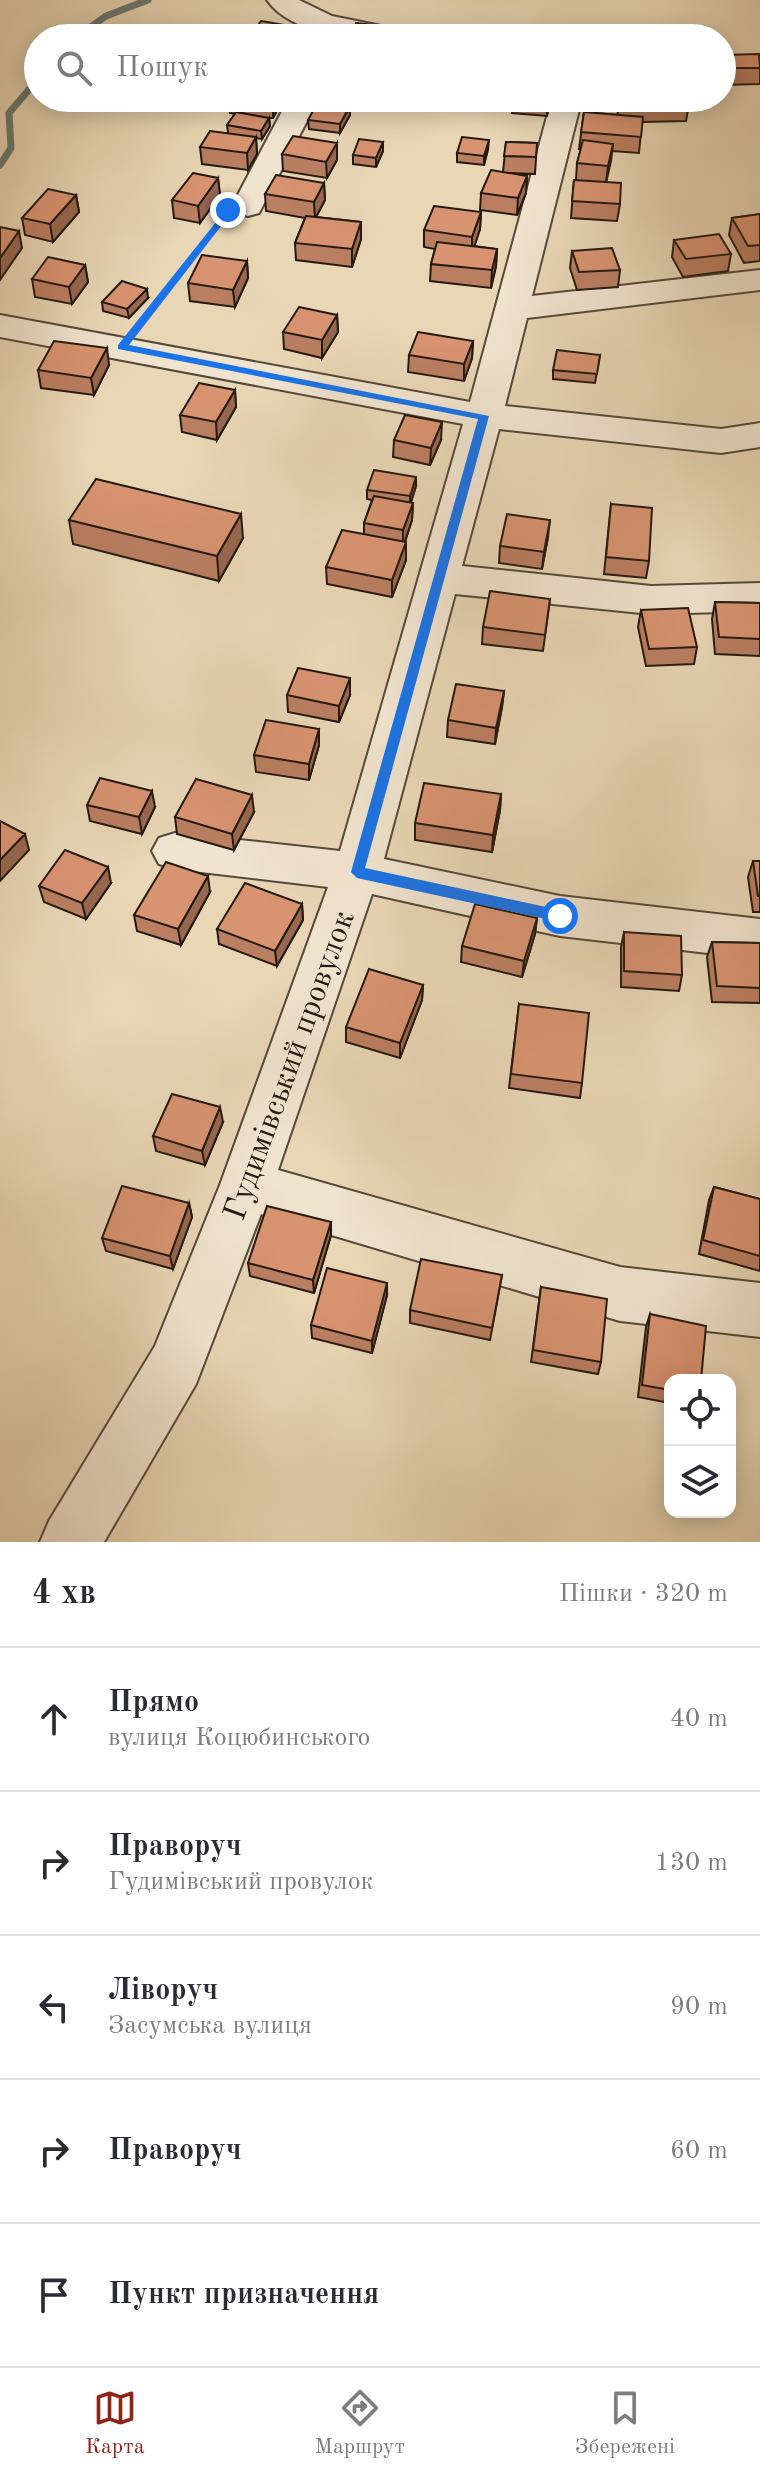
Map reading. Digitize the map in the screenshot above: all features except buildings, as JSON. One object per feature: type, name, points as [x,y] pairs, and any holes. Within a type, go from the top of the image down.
[{"type":"street","points":[[281,0],[322,24]]},
{"type":"street","points":[[248,206],[297,112]]},
{"type":"street","name":"Гудимівський провулок","points":[[70,1542],[176,1364],[246,1185],[357,872],[484,416],[563,112]]},
{"type":"street","points":[[511,309],[760,280]]},
{"type":"street","points":[[0,326],[484,416],[721,441],[760,435]]},
{"type":"street","points":[[437,578],[651,600],[760,597]]},
{"type":"street","points":[[175,851],[357,872],[560,916],[760,939]]},
{"type":"street","points":[[246,1185],[620,1294],[760,1310]]},
{"type":"path","points":[[122,347],[228,210],[248,206]]},
{"type":"waterway","points":[[95,24],[106,16],[148,0]]},
{"type":"waterway","points":[[0,165],[11,148],[9,113],[24,95]]},
{"type":"route","points":[[228,210],[122,347],[484,416],[357,872],[560,916]]}]
